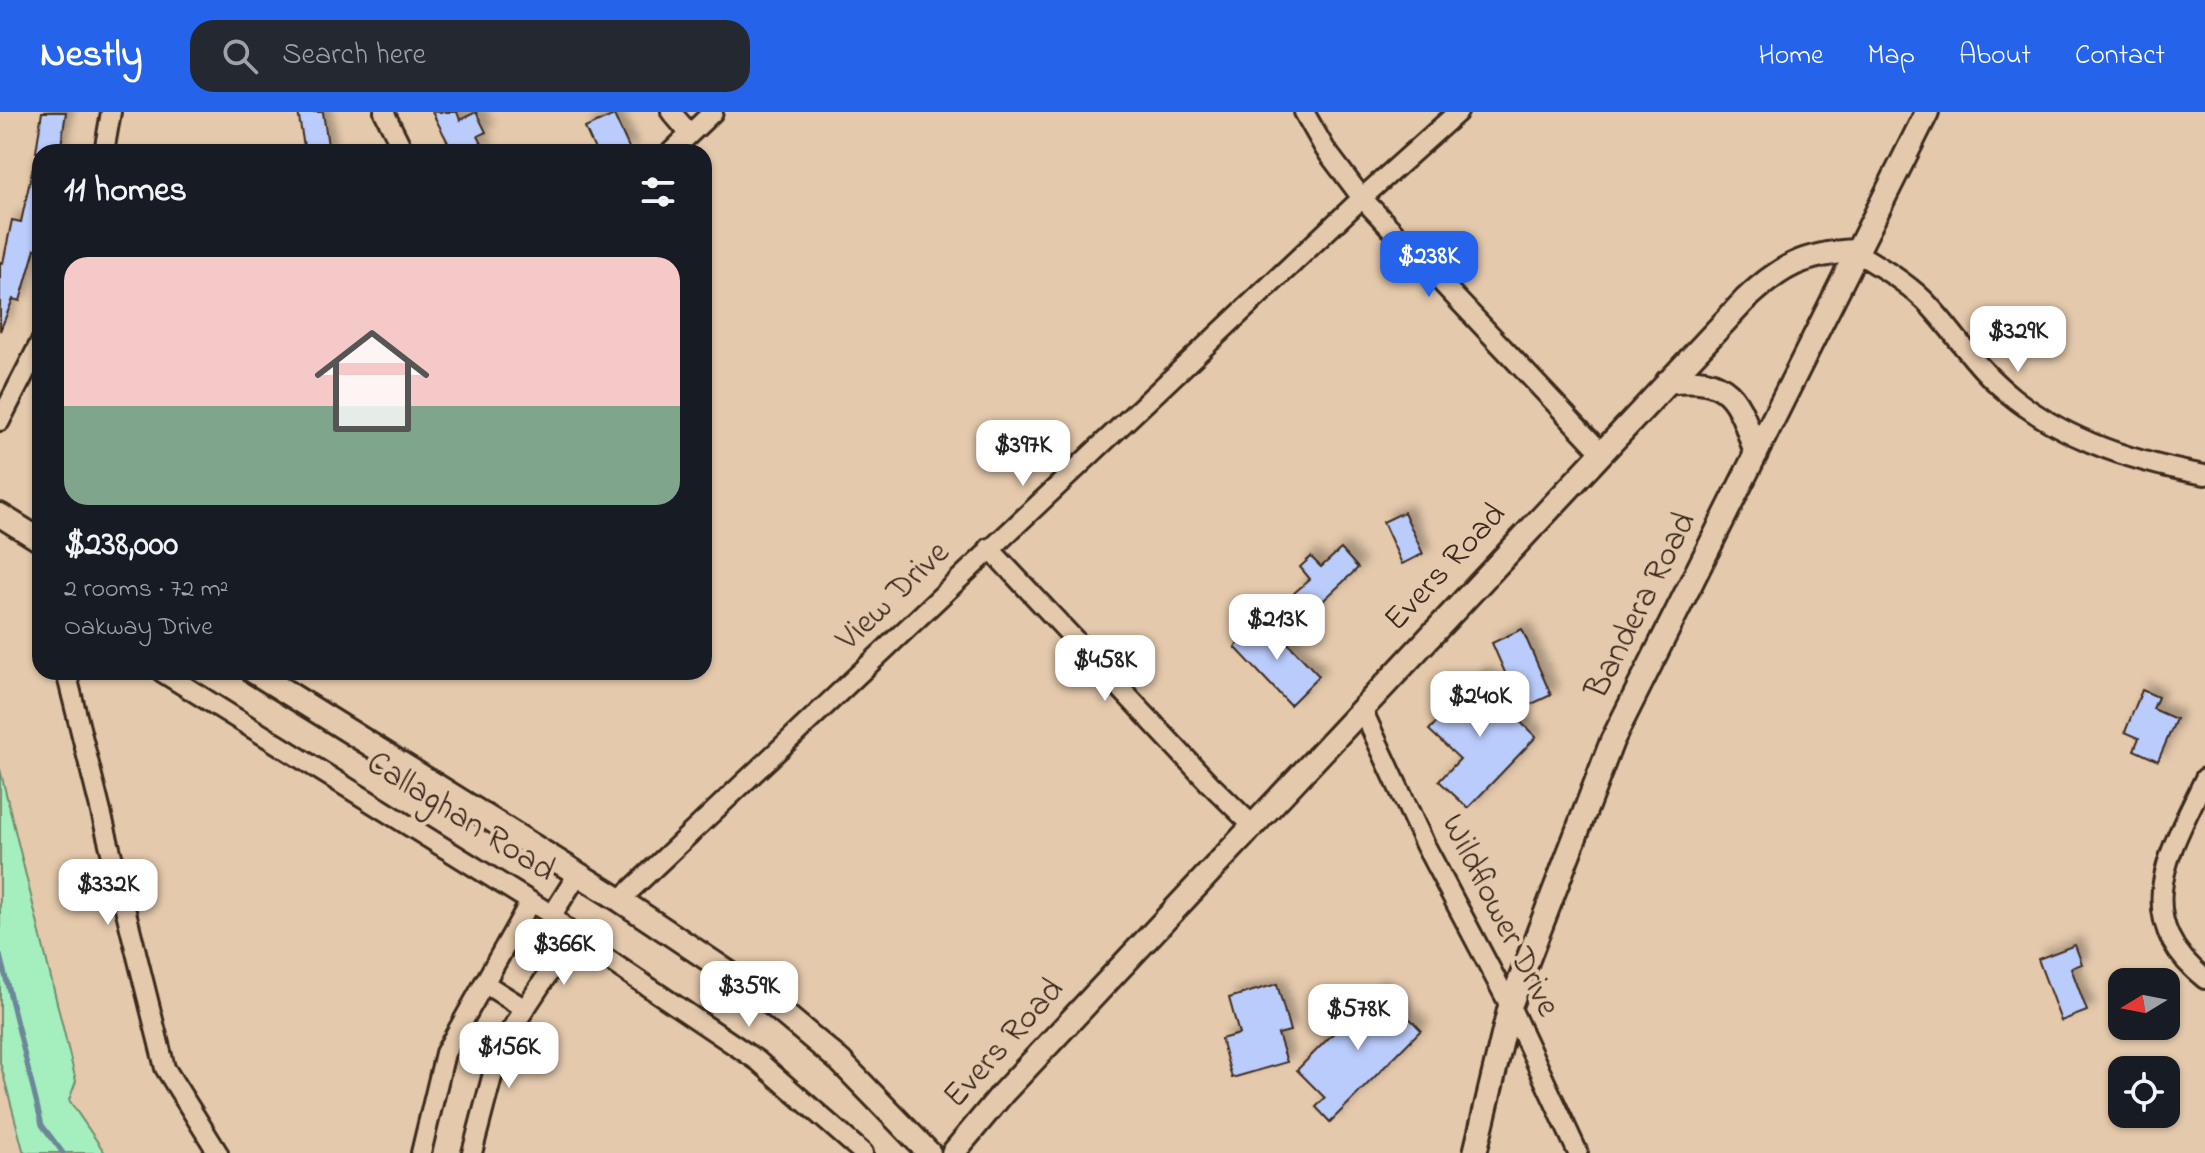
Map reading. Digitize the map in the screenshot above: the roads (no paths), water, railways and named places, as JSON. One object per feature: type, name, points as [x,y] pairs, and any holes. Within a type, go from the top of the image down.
[{"type":"main road","name":"Bandera Road","points":[[1475,1153],[1510,1006],[1612,741],[1854,251],[1927,112]]},
{"type":"main road","name":"Evers Road","points":[[953,1153],[1003,1093],[1745,300],[1786,266],[1822,253],[1854,251]]},
{"type":"main road","points":[[1667,382],[1696,379],[1717,383],[1744,417],[1756,454]]},
{"type":"main road","points":[[0,515],[32,535]]},
{"type":"main road","name":"Callaghan Road","points":[[267,680],[620,900],[794,1020],[901,1121],[929,1153]]},
{"type":"street","points":[[105,144],[111,112]]},
{"type":"street","points":[[384,112],[400,144]]},
{"type":"street","points":[[671,112],[690,134]]},
{"type":"street","points":[[679,144],[713,112]]},
{"type":"street","points":[[1304,112],[1325,149],[1362,198],[1601,452]]},
{"type":"street","name":"View Drive","points":[[620,900],[989,548],[1458,112]]},
{"type":"street","points":[[1854,251],[1908,286],[1926,302],[1973,359],[2025,406],[2095,445],[2133,459],[2205,475]]},
{"type":"street","points":[[0,421],[32,359]]},
{"type":"street","points":[[989,548],[1253,826]]},
{"type":"street","points":[[68,680],[165,1068],[218,1153]]},
{"type":"street","name":"Callaghan Road","points":[[175,680],[552,915],[573,936],[758,1061],[863,1153]]},
{"type":"street","name":"Wildflower Drive","points":[[1362,709],[1425,845],[1510,1006],[1578,1153]]},
{"type":"street","points":[[2205,778],[2172,848],[2160,887],[2160,912],[2166,930],[2174,946],[2205,979]]},
{"type":"street","points":[[552,915],[578,874]]},
{"type":"street","points":[[421,1153],[445,1053],[530,902]]},
{"type":"street","points":[[472,1153],[497,1058],[573,936]]},
{"type":"street","points":[[484,983],[525,1009]]},
{"type":"waterway","points":[[0,955],[42,1125],[63,1153]]}]
